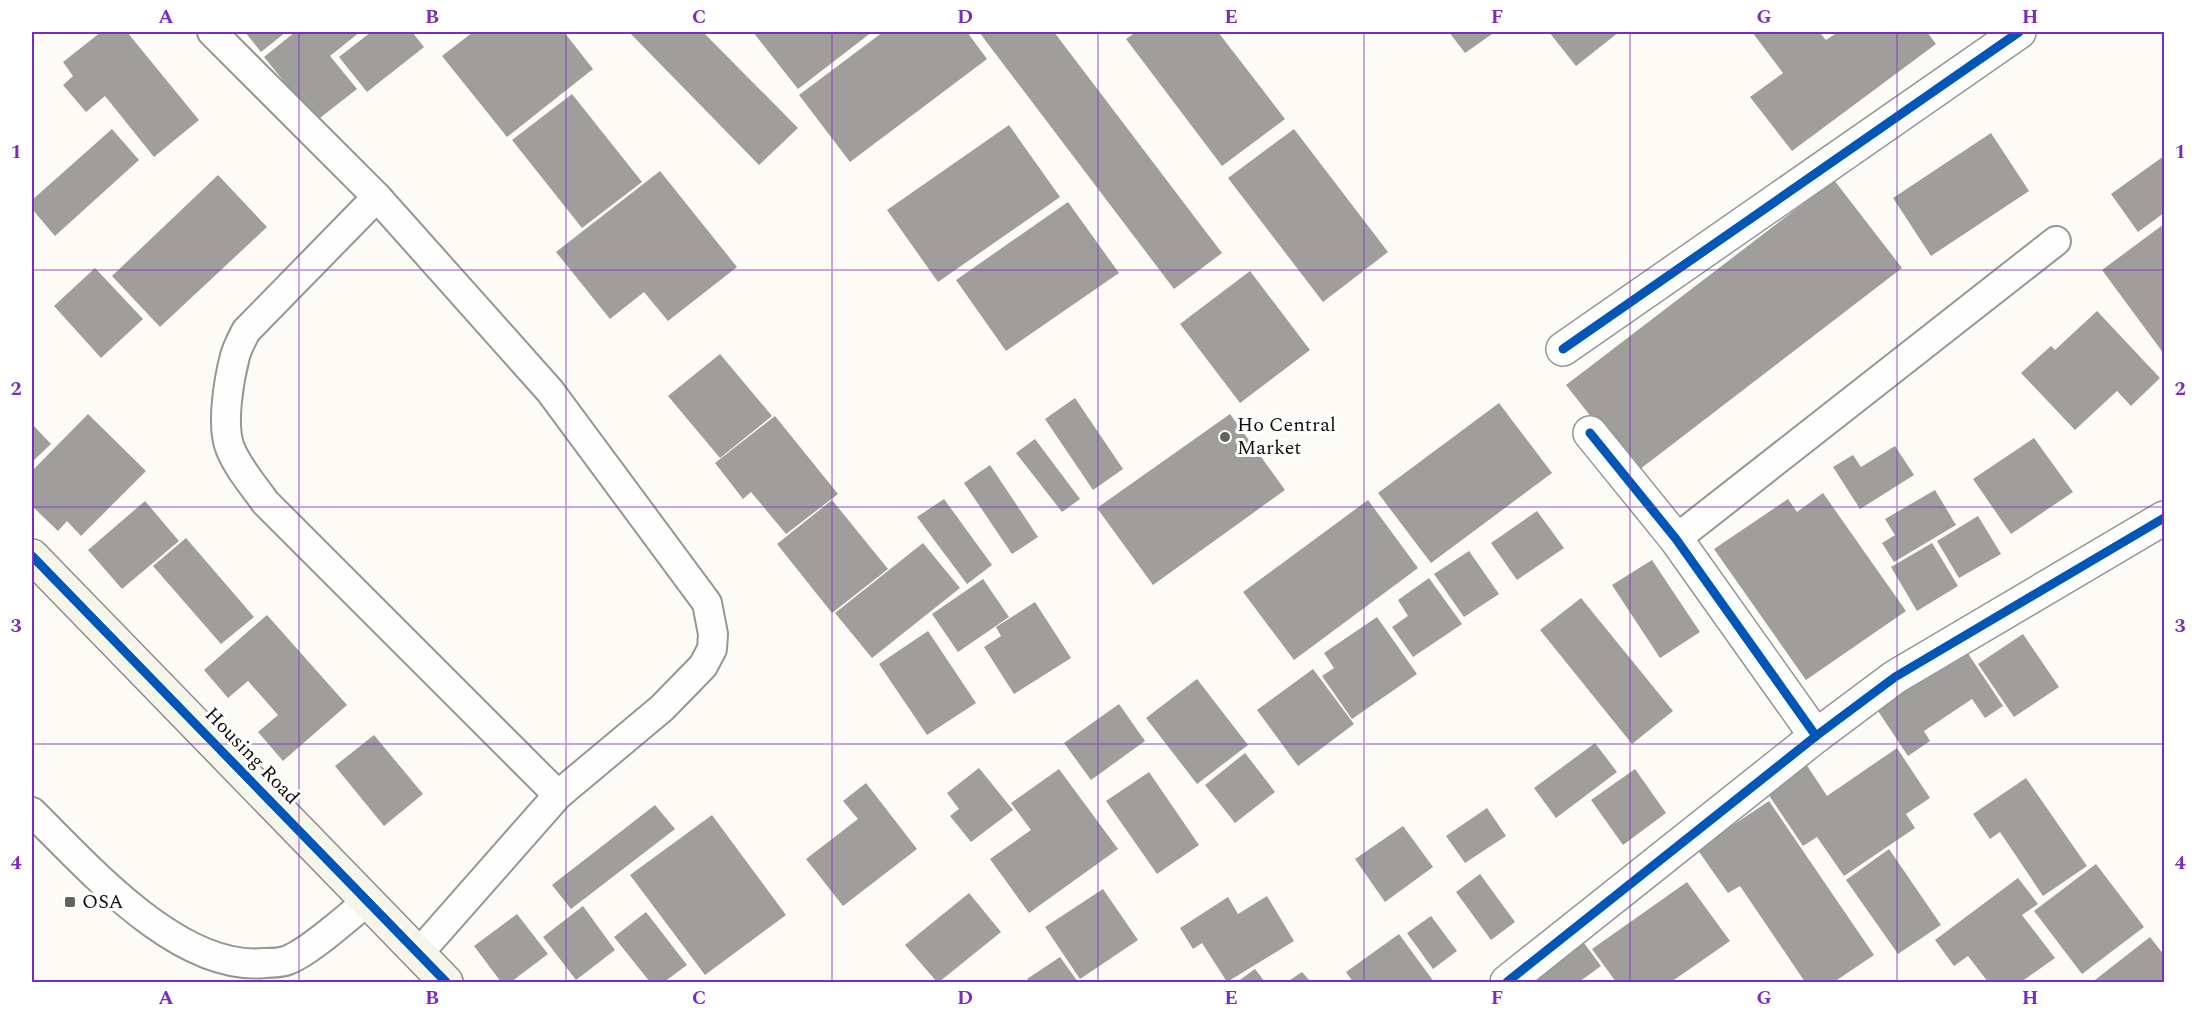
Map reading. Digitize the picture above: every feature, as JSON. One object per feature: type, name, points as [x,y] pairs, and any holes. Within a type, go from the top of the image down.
[{"type":"street","points":[[1563,349],[2019,32]]},
{"type":"street","points":[[1590,433],[1676,539],[1816,736]]},
{"type":"street","points":[[1507,982],[1816,736],[1895,677],[2162,526]]},
{"type":"street","name":"Housing Road","points":[[32,556],[446,982]]},
{"type":"lane","points":[[212,32],[377,197],[550,391],[707,603],[713,634],[711,649],[703,666],[662,708],[558,795],[418,954]]},
{"type":"lane","points":[[377,197],[246,331],[235,354],[230,380],[226,421],[229,446],[239,465],[266,502],[558,795]]},
{"type":"lane","points":[[1676,539],[2056,241]]},
{"type":"lane","points":[[32,812],[125,903],[196,951],[248,965],[287,961],[308,948],[368,901]]},
{"type":"building","points":[[101,32],[127,32],[199,120],[154,157],[105,96],[86,112],[63,85],[73,76],[63,62]]},
{"type":"building","points":[[245,32],[286,32],[261,52]]},
{"type":"building","points":[[295,32],[360,32],[330,56],[357,89],[316,121],[264,57]]},
{"type":"building","points":[[371,32],[412,32],[424,47],[367,92],[339,57]]},
{"type":"building","points":[[473,32],[564,32],[593,69],[507,137],[442,56]]},
{"type":"building","points":[[629,32],[703,32],[798,128],[759,165]]},
{"type":"building","points":[[753,32],[872,32],[798,89]]},
{"type":"building","points":[[883,32],[967,32],[987,59],[850,162],[799,95]]},
{"type":"building","points":[[979,32],[1054,32],[1222,253],[1174,289]]},
{"type":"building","points":[[1136,32],[1218,32],[1285,119],[1222,166],[1126,39]]},
{"type":"building","points":[[1449,32],[1495,32],[1465,53]]},
{"type":"building","points":[[1549,32],[1619,32],[1576,66]]},
{"type":"building","points":[[1752,32],[1819,32],[1826,40],[1838,32],[1927,32],[1936,44],[1792,151],[1750,97],[1783,73]]},
{"type":"building","points":[[572,94],[642,182],[582,228],[512,140]]},
{"type":"building","points":[[1009,125],[1060,197],[938,282],[887,210]]},
{"type":"building","points":[[112,129],[139,160],[55,236],[32,209],[32,200]]},
{"type":"building","points":[[1294,129],[1388,252],[1323,302],[1228,178]]},
{"type":"building","points":[[1991,133],[2029,191],[1931,256],[1893,198]]},
{"type":"building","points":[[2164,156],[2164,213],[2138,232],[2111,194]]},
{"type":"building","points":[[660,171],[737,267],[668,321],[644,292],[610,319],[556,252]]},
{"type":"building","points":[[218,175],[267,227],[160,327],[112,276]]},
{"type":"building","points":[[1834,180],[1902,268],[1635,473],[1566,385]]},
{"type":"building","points":[[1068,202],[1119,273],[1006,351],[956,280]]},
{"type":"building","points":[[2164,224],[2164,354],[2102,270]]},
{"type":"building","points":[[95,268],[143,319],[101,358],[54,306]]},
{"type":"building","points":[[1250,271],[1310,350],[1240,403],[1180,324]]},
{"type":"building","points":[[2097,311],[2160,378],[2131,406],[2117,391],[2075,430],[2021,373],[2051,346],[2055,350]]},
{"type":"building","points":[[720,354],[772,416],[720,458],[668,396]]},
{"type":"building","points":[[1075,398],[1123,469],[1093,490],[1045,419]]},
{"type":"building","points":[[1499,403],[1552,473],[1431,563],[1378,493]]},
{"type":"building","points":[[88,414],[146,471],[81,536],[67,521],[58,531],[32,506],[32,471]]},
{"type":"building","points":[[1230,414],[1285,490],[1153,585],[1097,508]]},
{"type":"building","points":[[775,416],[838,494],[786,534],[751,492],[743,499],[715,463]]},
{"type":"building","points":[[32,424],[51,444],[32,462]]},
{"type":"building","points":[[2034,438],[2073,492],[2011,534],[1973,479]]},
{"type":"building","points":[[1035,439],[1080,499],[1062,512],[1016,453]]},
{"type":"building","points":[[1895,446],[1914,475],[1860,509],[1833,467],[1853,455],[1861,467]]},
{"type":"building","points":[[990,465],[1038,537],[1012,554],[964,483]]},
{"type":"building","points":[[1935,490],[1956,525],[1894,562],[1882,543],[1895,535],[1885,519]]},
{"type":"building","points":[[1823,493],[1906,611],[1806,680],[1714,549],[1788,499],[1797,512]]},
{"type":"building","points":[[944,499],[992,565],[967,584],[917,517]]},
{"type":"building","points":[[832,500],[888,569],[832,613],[777,544]]},
{"type":"building","points":[[1368,500],[1418,568],[1294,660],[1243,592]]},
{"type":"building","points":[[145,501],[179,541],[122,589],[88,550]]},
{"type":"building","points":[[1537,511],[1564,548],[1517,580],[1491,543]]},
{"type":"building","points":[[1978,516],[2001,554],[1959,578],[1937,541]]},
{"type":"building","points":[[186,538],[254,617],[221,644],[153,566]]},
{"type":"building","points":[[923,543],[960,588],[872,658],[835,613]]},
{"type":"building","points":[[1932,543],[1958,586],[1917,611],[1891,567]]},
{"type":"building","points":[[1469,551],[1499,594],[1464,617],[1434,574]]},
{"type":"building","points":[[1652,560],[1700,632],[1660,658],[1612,585]]},
{"type":"building","points":[[1429,578],[1462,624],[1413,657],[1392,627],[1408,616],[1398,600]]},
{"type":"building","points":[[983,579],[1009,617],[958,652],[932,614]]},
{"type":"building","points":[[1581,598],[1673,711],[1632,744],[1540,630]]},
{"type":"building","points":[[1035,602],[1071,658],[1014,694],[984,647],[1001,636],[996,627]]},
{"type":"building","points":[[267,615],[347,705],[283,761],[258,732],[278,715],[248,681],[228,698],[204,670]]},
{"type":"building","points":[[1377,617],[1417,674],[1352,719],[1322,676],[1334,668],[1324,653]]},
{"type":"building","points":[[928,631],[976,703],[927,735],[879,664]]},
{"type":"building","points":[[2023,634],[2059,687],[2014,717],[1978,664]]},
{"type":"building","points":[[1965,649],[2003,706],[1985,718],[1972,699],[1924,731],[1930,741],[1908,756],[1876,708]]},
{"type":"building","points":[[1313,669],[1354,724],[1298,766],[1257,710]]},
{"type":"building","points":[[1197,679],[1248,745],[1197,784],[1146,718]]},
{"type":"building","points":[[1119,704],[1145,741],[1091,780],[1064,743]]},
{"type":"building","points":[[374,735],[423,794],[384,826],[335,766]]},
{"type":"building","points":[[1595,743],[1617,772],[1556,818],[1534,788]]},
{"type":"building","points":[[1897,748],[1930,798],[1906,814],[1915,828],[1844,876],[1817,837],[1803,846],[1766,791],[1806,764],[1827,796]]},
{"type":"building","points":[[1245,753],[1275,792],[1235,823],[1205,785]]},
{"type":"building","points":[[979,768],[1013,810],[971,842],[950,816],[959,809],[947,793]]},
{"type":"building","points":[[1059,769],[1118,849],[1029,913],[990,859],[1031,830],[1011,803]]},
{"type":"building","points":[[1635,769],[1666,813],[1623,845],[1591,800]]},
{"type":"building","points":[[1149,772],[1199,845],[1157,874],[1106,801]]},
{"type":"building","points":[[2026,778],[2087,866],[2043,896],[2000,832],[1990,839],[1973,814]]},
{"type":"building","points":[[866,783],[917,849],[843,906],[806,859],[858,819],[843,801]]},
{"type":"building","points":[[1769,801],[1874,955],[1834,982],[1805,982],[1740,886],[1728,893],[1697,849]]},
{"type":"building","points":[[655,805],[675,829],[571,909],[552,885]]},
{"type":"building","points":[[1487,808],[1506,836],[1465,863],[1446,836]]},
{"type":"building","points":[[712,815],[786,915],[705,975],[630,875]]},
{"type":"building","points":[[1403,826],[1433,867],[1385,902],[1355,859]]},
{"type":"building","points":[[1889,849],[1941,925],[1898,954],[1846,880]]},
{"type":"building","points":[[2096,864],[2144,927],[2082,974],[2034,911]]},
{"type":"building","points":[[1480,874],[1515,922],[1491,940],[1456,892]]},
{"type":"building","points":[[2018,878],[2038,904],[2022,915],[2055,958],[2021,982],[1988,982],[1968,956],[1954,966],[1935,940]]},
{"type":"building","points":[[1687,882],[1730,941],[1671,982],[1616,982],[1592,949]]},
{"type":"building","points":[[1103,889],[1138,940],[1080,979],[1045,927]]},
{"type":"building","points":[[969,893],[1001,932],[937,982],[905,945]]},
{"type":"building","points":[[1267,896],[1294,941],[1227,982],[1202,943],[1193,949],[1180,928],[1228,897],[1238,914]]},
{"type":"building","points":[[583,906],[615,950],[576,980],[543,937]]},
{"type":"building","points":[[646,912],[687,965],[664,982],[650,982],[614,937]]},
{"type":"building","points":[[517,914],[548,954],[511,982],[501,982],[474,946]]},
{"type":"building","points":[[1431,916],[1457,951],[1433,969],[1407,933]]},
{"type":"building","points":[[1399,934],[1434,982],[1353,982],[1346,972]]},
{"type":"building","points":[[1578,935],[1601,966],[1579,982],[1513,982]]},
{"type":"building","points":[[2150,937],[2164,955],[2164,982],[2096,982],[2095,980]]},
{"type":"building","points":[[1060,957],[1078,982],[1029,982],[1027,979]]},
{"type":"building","points":[[1255,969],[1265,982],[1237,982]]},
{"type":"building","points":[[1302,972],[1311,982],[1287,982]]},
{"type":"cycle path","points":[[1563,349],[2019,32]]},
{"type":"cycle path","points":[[1590,433],[1676,539],[1816,736],[1895,677],[2164,518]]},
{"type":"cycle path","points":[[32,556],[446,982]]},
{"type":"cycle path","points":[[1507,982],[1816,736]]},
{"type":"place","name":"Ho Central Market","points":[[1225,437]]},
{"type":"place","name":"OSA","points":[[70,902]]}]
